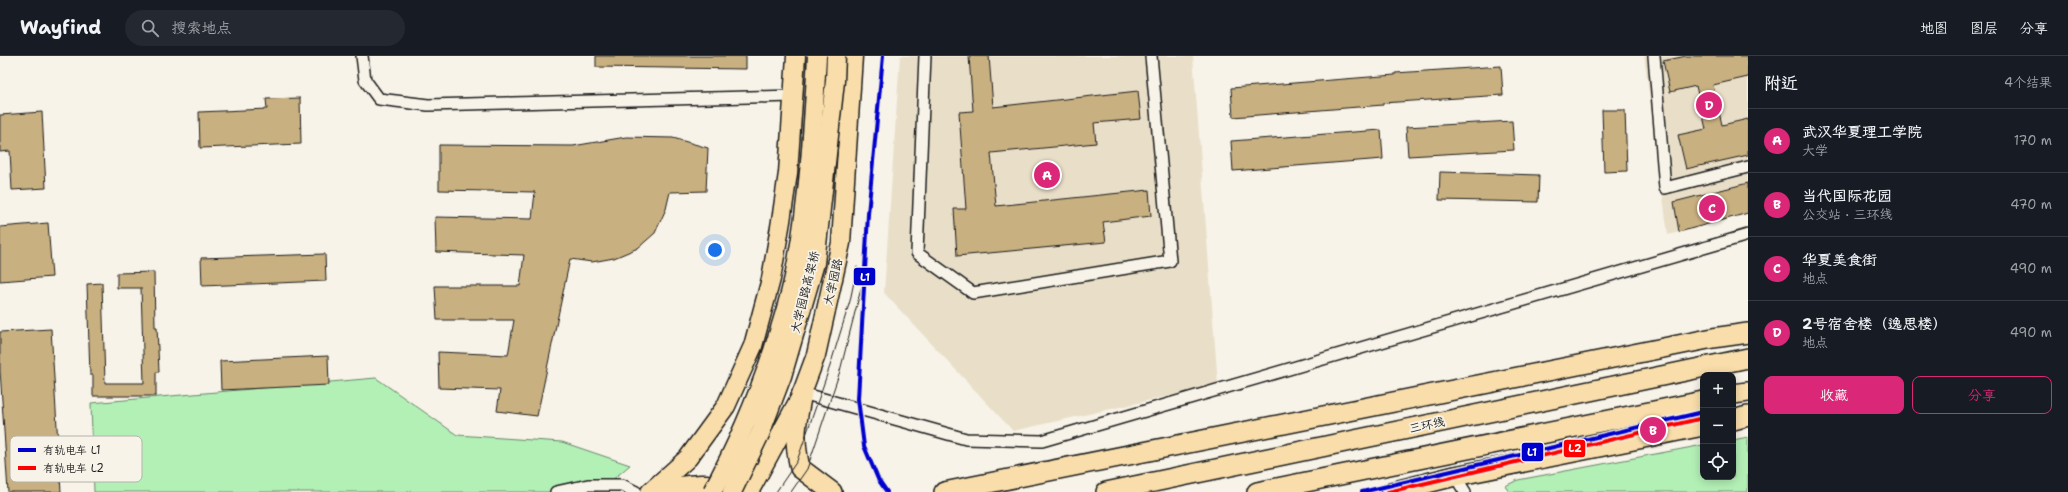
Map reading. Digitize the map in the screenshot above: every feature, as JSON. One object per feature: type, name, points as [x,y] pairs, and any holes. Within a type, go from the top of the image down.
[{"type":"highway","points":[[944,492],[1748,330]]},
{"type":"highway","points":[[1713,338],[1748,333]]},
{"type":"highway","name":"三环线","points":[[1106,492],[1739,360]]},
{"type":"highway","points":[[1736,394],[1748,392]]},
{"type":"highway","points":[[802,393],[796,423],[795,444],[800,468],[832,492]]},
{"type":"highway","points":[[1256,492],[1700,401]]},
{"type":"highway","points":[[1391,492],[1455,476],[1700,427]]},
{"type":"highway","points":[[652,492],[702,484],[724,485],[749,492]]},
{"type":"main road","points":[[652,492],[688,458],[726,406],[753,346],[771,279],[788,174],[796,56]]},
{"type":"main road","points":[[712,492],[734,452],[755,402],[782,322],[795,274],[808,184],[818,56]]},
{"type":"main road","name":"大学园路高架桥","points":[[732,492],[760,434],[782,376],[815,263],[835,80],[836,56]]},
{"type":"main road","name":"大学园路","points":[[749,492],[784,430],[802,393],[816,355],[842,243],[853,56]]},
{"type":"street","points":[[362,56],[365,80],[379,99],[428,105],[794,96]]},
{"type":"street","points":[[925,56],[917,253],[973,293],[1170,261],[1151,56]]},
{"type":"street","points":[[1654,56],[1665,188],[1748,167]]},
{"type":"street","points":[[802,393],[966,438],[1042,441],[1748,235]]},
{"type":"street","points":[[1455,476],[1465,492]]},
{"type":"street","points":[[556,492],[588,484],[622,485],[636,492]]},
{"type":"shaded area","points":[[900,56],[1193,56],[1218,385],[1013,431],[884,293]]},
{"type":"shaded area","points":[[1644,56],[1748,56],[1748,213],[1668,235]]},
{"type":"green space","points":[[376,378],[457,435],[562,442],[630,465],[598,492],[94,492],[94,482],[142,482],[142,436],[92,436],[91,403]]},
{"type":"green space","points":[[1748,437],[1748,492],[1509,492],[1505,486],[1518,480],[1700,446],[1700,480],[1736,480],[1736,439]]},
{"type":"building","points":[[596,56],[746,56],[746,69],[596,67]]},
{"type":"building","points":[[969,56],[989,56],[993,107],[1138,91],[1141,119],[1094,123],[1096,143],[991,153],[996,206],[1149,190],[1151,216],[1103,222],[1106,242],[957,256],[954,209],[966,209],[959,112],[973,111]]},
{"type":"building","points":[[1686,56],[1748,56],[1748,77],[1713,85],[1722,125],[1748,119],[1748,155],[1686,169],[1678,135],[1706,129],[1696,86],[1670,92],[1663,61]]},
{"type":"building","points":[[1501,66],[1503,95],[1383,103],[1383,105],[1233,117],[1231,88],[1395,75],[1395,73]]},
{"type":"building","points":[[300,98],[301,144],[200,148],[199,112],[267,109],[266,99]]},
{"type":"building","points":[[1602,110],[1625,110],[1627,171],[1604,172]]},
{"type":"building","points":[[42,112],[46,188],[12,190],[10,151],[0,152],[0,115]]},
{"type":"building","points":[[1512,121],[1514,150],[1408,156],[1406,127]]},
{"type":"building","points":[[1381,130],[1383,159],[1233,171],[1231,141]]},
{"type":"building","points":[[626,137],[673,138],[708,148],[706,191],[670,192],[666,209],[655,233],[638,248],[614,258],[592,262],[570,259],[537,416],[497,411],[500,390],[439,388],[438,352],[508,355],[514,320],[437,320],[435,286],[520,286],[524,255],[436,252],[435,217],[532,219],[535,192],[439,190],[439,145],[573,146]]},
{"type":"building","points":[[1440,172],[1539,175],[1538,202],[1439,200]]},
{"type":"building","points":[[1748,183],[1748,213],[1679,232],[1674,202]]},
{"type":"building","points":[[48,223],[52,277],[0,281],[0,227]]},
{"type":"building","points":[[325,254],[326,281],[202,286],[201,258]]},
{"type":"building","points":[[154,272],[155,327],[157,327],[159,372],[156,372],[156,396],[93,396],[93,375],[90,375],[87,284],[102,283],[105,383],[144,383],[141,288],[117,288],[117,273]]},
{"type":"building","points":[[51,329],[58,436],[10,436],[10,482],[60,482],[61,492],[8,492],[0,370],[0,332]]},
{"type":"building","points":[[328,356],[329,385],[221,390],[220,361]]},
{"type":"tram line","name":"L1","points":[[883,56],[868,214],[858,399],[864,446],[878,479],[887,492]]},
{"type":"tram line","points":[[776,492],[797,461],[830,366],[850,301],[857,267]]},
{"type":"tram line","points":[[791,492],[807,469],[840,371],[866,269]]},
{"type":"tram line","name":"L1","points":[[1362,492],[1700,413]]},
{"type":"tram line","name":"L2","points":[[1388,492],[1700,419]]},
{"type":"place","name":"2号宿舍楼（逸思楼）","points":[[1709,105]]},
{"type":"place","name":"武汉华夏理工学院","points":[[1047,175]]},
{"type":"place","name":"华夏美食街","points":[[1712,208]]},
{"type":"place","name":"当代国际花园","points":[[1653,430]]}]
